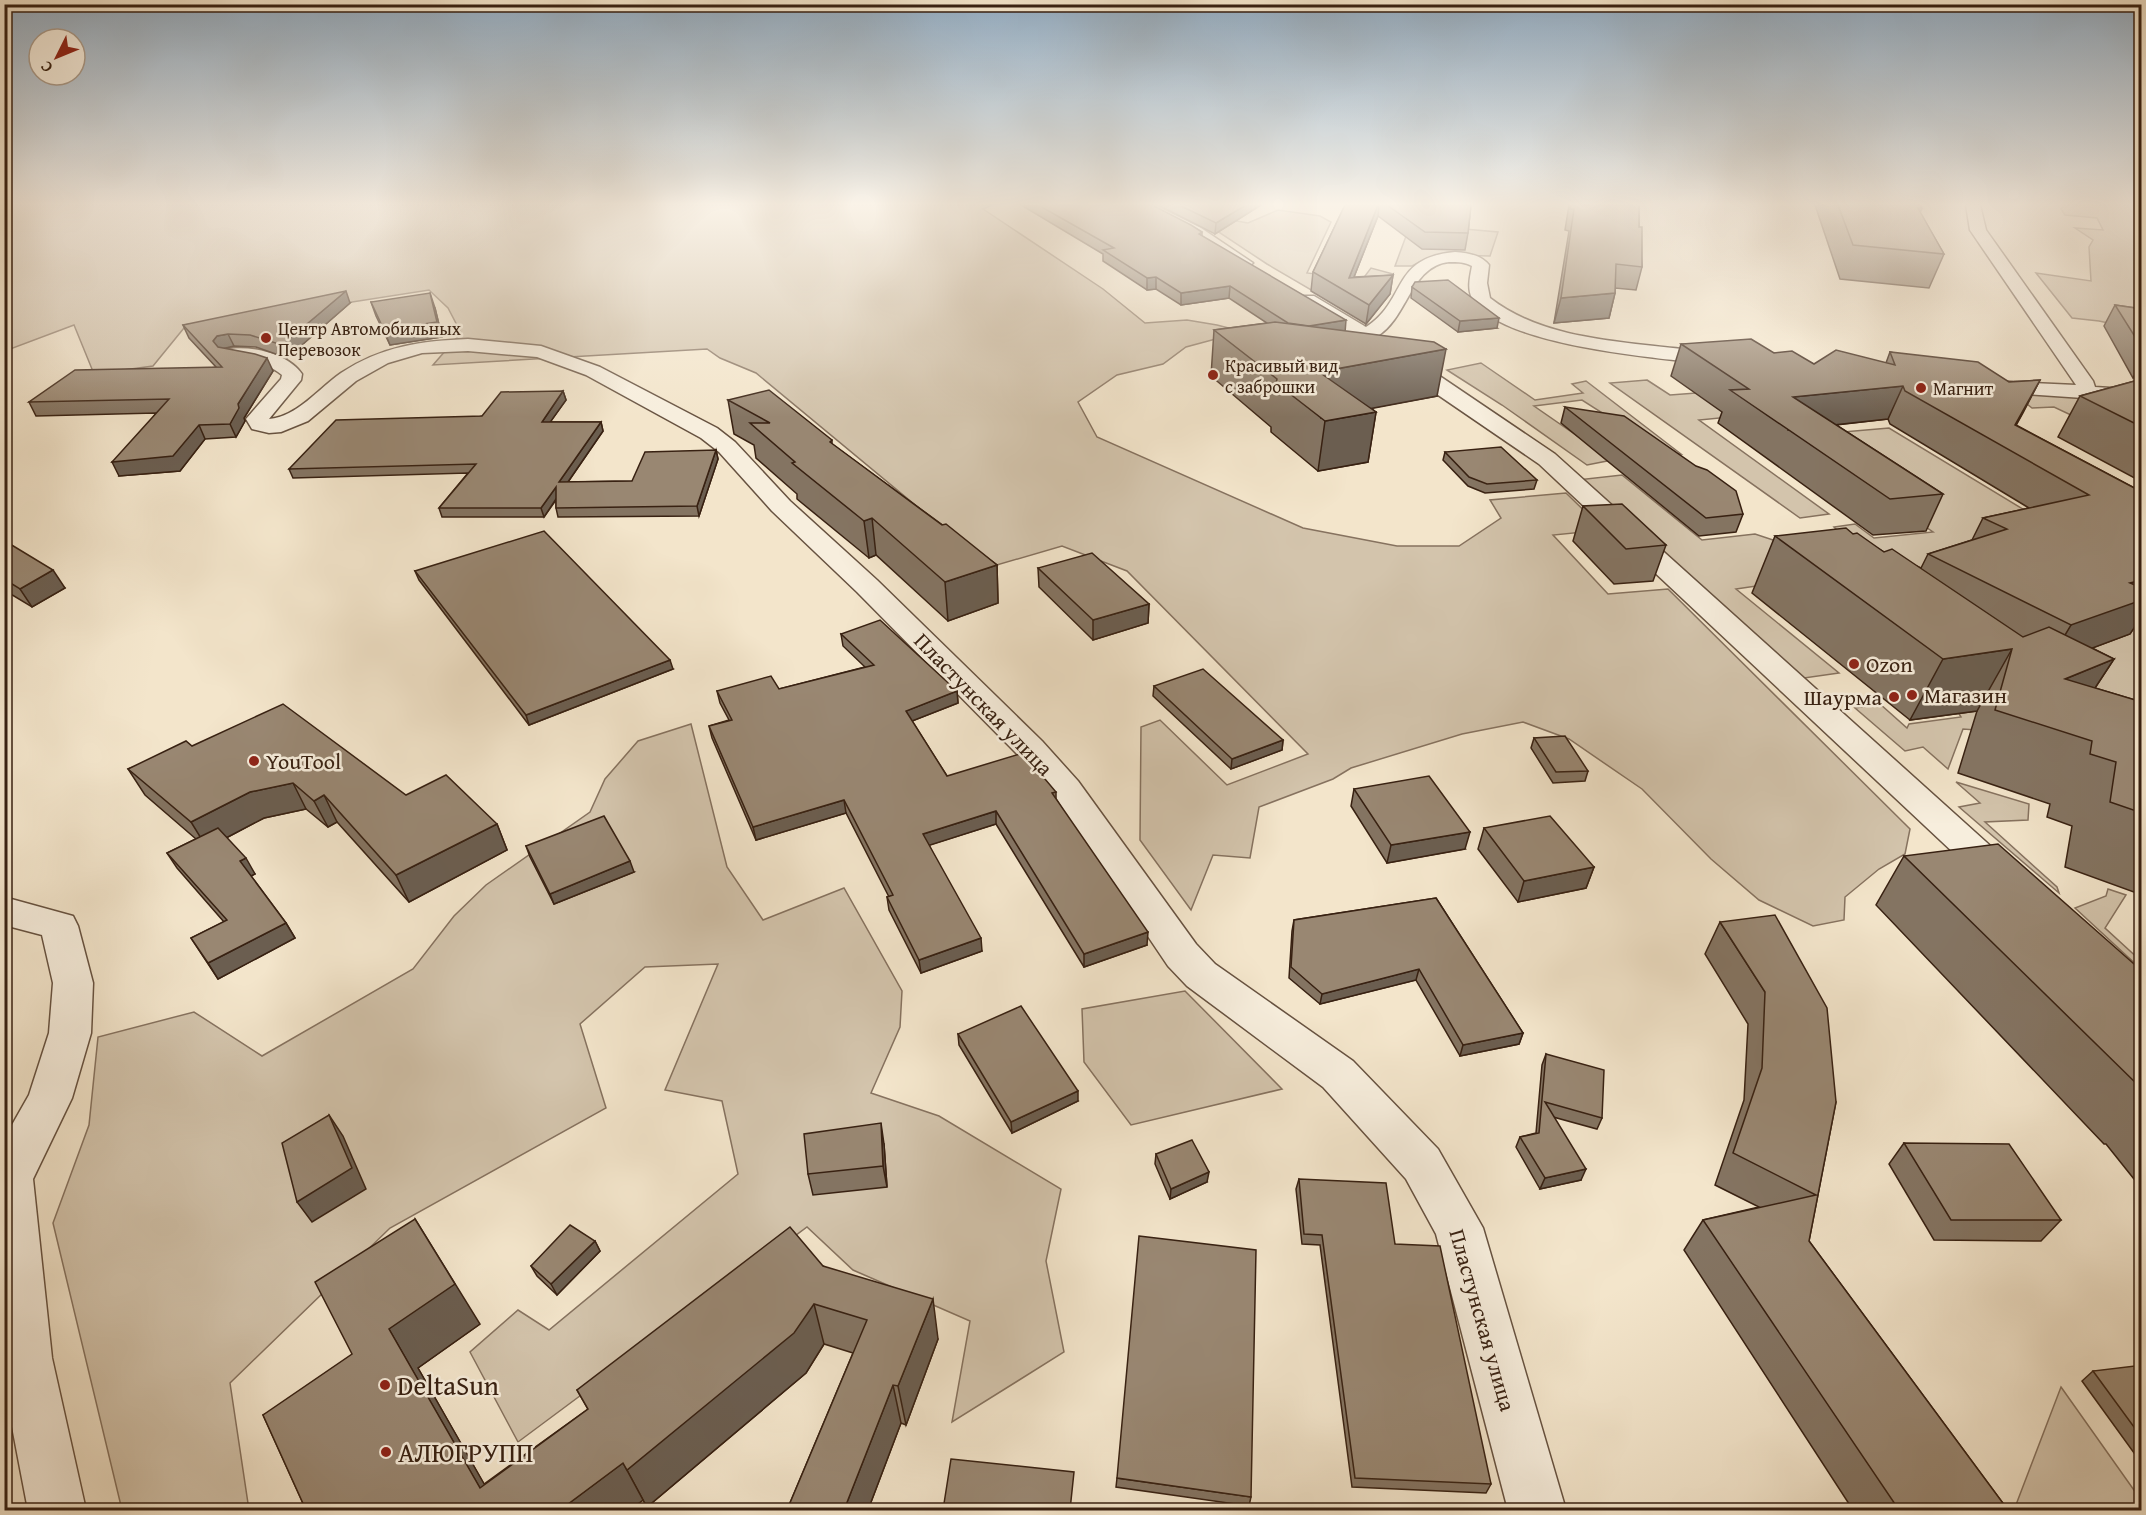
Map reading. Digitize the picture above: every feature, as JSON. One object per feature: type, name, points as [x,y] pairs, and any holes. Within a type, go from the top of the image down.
[{"type":"street","points":[[1268,276],[1366,335],[1547,459],[2020,894]]},
{"type":"street","points":[[1366,335],[1382,325],[1390,315],[1412,276]]},
{"type":"street","points":[[1479,276],[1478,284],[1482,300],[1509,319],[1534,330],[1560,337],[1620,347],[1743,361]]},
{"type":"street","points":[[2010,276],[2086,385],[2083,391]]},
{"type":"street","name":"Пластунская улица","points":[[231,354],[269,359],[288,369],[292,374],[291,380],[257,419],[260,424],[269,426],[300,416],[349,377],[381,359],[421,347],[468,345],[541,352],[592,371],[710,433],[727,447],[781,506],[867,586],[1030,748],[1066,789],[1182,955],[1201,975],[1338,1074],[1422,1164],[1459,1228],[1537,1510]]},
{"type":"street","points":[[1966,385],[2142,396]]},
{"type":"street","points":[[4,911],[59,926],[73,983],[70,1033],[50,1098],[18,1157],[10,1179],[26,1358],[57,1510]]},
{"type":"shaded area","points":[[4,276],[1083,276],[1145,323],[1187,320],[1217,325],[1282,342],[1223,337],[1186,347],[1163,364],[1117,375],[1078,402],[1097,437],[1303,528],[1397,546],[1459,546],[1501,518],[1490,500],[1566,493],[1604,530],[1553,535],[1608,594],[1668,589],[1910,829],[1905,854],[1879,869],[1845,897],[1844,920],[1813,926],[1759,900],[1711,859],[1642,789],[1569,739],[1523,722],[1462,734],[1351,768],[1333,779],[1259,807],[1250,858],[1213,855],[1191,910],[1140,840],[1141,727],[1160,720],[1227,785],[1308,754],[1127,571],[1062,546],[990,567],[756,373],[720,358],[707,349],[433,365],[461,333],[448,308],[429,290],[184,328],[153,366],[94,374],[74,325],[5,351]]},
{"type":"shaded area","points":[[1287,276],[1328,276],[1362,280],[1365,276],[1392,276],[1383,295],[1330,301]]},
{"type":"shaded area","points":[[2038,276],[2091,281],[2091,276],[2141,276],[2141,330],[2072,318]]},
{"type":"shaded area","points":[[1481,363],[1535,400],[1583,393],[1572,384],[1586,381],[1681,454],[1665,453],[1582,400],[1534,406],[1612,460],[1587,465],[1502,405],[1447,370]]},
{"type":"shaded area","points":[[1647,380],[1670,395],[1736,390],[1820,434],[1889,428],[2064,534],[1992,573],[1823,576],[1736,589],[1839,673],[1797,679],[1577,480],[1622,475],[1702,540],[1755,534],[1776,541],[1841,534],[1834,527],[1855,524],[1874,538],[1933,532],[1760,414],[1699,420],[1829,514],[1800,518],[1610,383]]},
{"type":"shaded area","points":[[1941,387],[2097,398],[2141,448],[2054,407],[2032,408],[2022,400]]},
{"type":"shaded area","points":[[2141,599],[2141,703],[2134,707],[1948,621]]},
{"type":"shaded area","points":[[1984,703],[1976,730],[1963,729],[1948,769],[1923,747],[1905,751],[1855,708],[1880,704],[1907,728],[1909,724],[1961,717],[1958,712]]},
{"type":"shaded area","points":[[691,724],[727,867],[763,920],[844,888],[902,991],[900,1027],[871,1093],[939,1116],[1061,1189],[1046,1261],[1064,1352],[952,1422],[970,1321],[853,1270],[807,1227],[518,1442],[470,1352],[518,1310],[549,1330],[738,1174],[722,1101],[665,1090],[718,964],[645,967],[580,1024],[606,1108],[390,1228],[230,1383],[249,1510],[122,1510],[53,1223],[89,1125],[98,1037],[194,1012],[262,1056],[413,969],[454,916],[486,885],[590,812],[605,779],[638,741]]},
{"type":"shaded area","points":[[1956,782],[2029,804],[2028,820],[1985,822],[2057,887],[2059,893],[1959,807],[1980,803]]},
{"type":"shaded area","points":[[2108,889],[2126,895],[2105,928],[2141,961],[2141,969],[2075,908],[2106,896]]},
{"type":"shaded area","points":[[1185,991],[1282,1089],[1131,1125],[1084,1062],[1082,1009]]},
{"type":"shaded area","points":[[2061,1387],[2141,1500],[2141,1510],[2014,1510]]},
{"type":"building","points":[[1143,276],[1270,276],[1346,320],[1309,326],[1288,323],[1230,286],[1181,293],[1156,277],[1147,278]]},
{"type":"building","points":[[1319,276],[1350,276],[1349,278],[1392,276],[1369,305]]},
{"type":"building","points":[[1564,276],[1616,276],[1615,293],[1561,298]]},
{"type":"building","points":[[1448,280],[1499,318],[1460,321],[1412,287],[1415,282]]},
{"type":"building","points":[[346,291],[282,345],[250,335],[217,336],[213,341],[218,347],[267,358],[238,404],[239,408],[230,424],[199,425],[173,456],[112,462],[169,399],[29,402],[75,370],[222,367],[183,325]]},
{"type":"building","points":[[430,293],[437,322],[384,330],[371,302]]},
{"type":"building","points":[[2115,305],[2142,309],[2142,348]]},
{"type":"building","points":[[1275,322],[1434,342],[1446,349],[1319,372],[1376,412],[1325,421],[1276,383],[1277,379],[1214,330]]},
{"type":"building","points":[[1751,339],[1774,353],[1792,351],[1814,364],[1836,350],[1895,365],[1890,352],[1978,362],[2009,382],[2040,380],[2015,425],[2142,492],[2142,580],[2130,583],[2142,588],[2142,600],[2071,625],[1928,554],[2007,529],[1983,518],[2089,495],[1905,391],[1903,386],[1793,397],[1943,494],[1890,499],[1730,390],[1749,389],[1681,344]]},
{"type":"building","points":[[2142,379],[2142,427],[2080,396]]},
{"type":"building","points":[[769,390],[832,440],[830,442],[942,525],[946,524],[997,565],[945,582],[872,518],[864,521],[792,463],[795,462],[750,423],[770,423],[728,400]]},
{"type":"building","points":[[563,391],[542,422],[601,422],[559,482],[632,481],[645,452],[716,450],[697,506],[556,508],[556,487],[541,508],[439,508],[476,464],[289,469],[336,420],[482,416],[501,392]]},
{"type":"building","points":[[1565,407],[1624,416],[1736,491],[1743,514],[1706,518]]},
{"type":"building","points":[[1501,447],[1537,480],[1487,484],[1469,477],[1445,452]]},
{"type":"building","points":[[1622,504],[1666,545],[1626,549],[1583,506]]},
{"type":"building","points":[[1846,528],[1884,552],[1892,549],[2023,637],[2049,627],[2114,659],[2065,679],[2142,702],[2142,813],[2110,802],[2116,762],[2090,754],[2092,741],[1995,710],[2012,649],[1943,659],[1775,536]]},
{"type":"building","points":[[544,531],[670,660],[526,715],[415,571]]},
{"type":"building","points":[[10,544],[53,570],[20,589],[4,579],[4,546]]},
{"type":"building","points":[[1092,553],[1149,604],[1093,620],[1038,568]]},
{"type":"building","points":[[880,620],[957,691],[906,711],[947,776],[1023,753],[1056,792],[1052,793],[1148,932],[1084,954],[996,811],[923,834],[981,938],[919,960],[887,897],[893,895],[844,800],[753,827],[709,726],[732,720],[717,691],[771,676],[779,689],[874,665],[841,634]]},
{"type":"building","points":[[1203,669],[1283,740],[1232,759],[1154,686]]},
{"type":"building","points":[[283,704],[406,795],[446,775],[497,824],[396,875],[324,795],[314,801],[293,783],[250,792],[191,822],[128,769],[186,741],[192,746]]},
{"type":"building","points":[[1565,736],[1588,771],[1556,772],[1534,738]]},
{"type":"building","points":[[1429,776],[1470,832],[1391,845],[1354,789]]},
{"type":"building","points":[[604,816],[630,861],[550,894],[526,846]]},
{"type":"building","points":[[1550,816],[1594,867],[1524,881],[1484,828]]},
{"type":"building","points":[[218,828],[246,858],[240,861],[286,923],[208,963],[191,938],[227,920],[167,853]]},
{"type":"building","points":[[1998,844],[2142,971],[2142,1089],[1904,856]]},
{"type":"building","points":[[1436,898],[1523,1033],[1463,1045],[1419,969],[1322,994],[1291,967],[1294,920]]},
{"type":"building","points":[[1775,915],[1827,1008],[1836,1102],[1809,1241],[2008,1510],[1899,1510],[1703,1220],[1816,1195],[1733,1153],[1762,1068],[1765,992],[1720,922]]},
{"type":"building","points":[[1021,1006],[1078,1091],[1011,1122],[958,1034]]},
{"type":"building","points":[[1546,1054],[1604,1070],[1602,1118],[1545,1102],[1586,1169],[1545,1178],[1520,1137],[1539,1133]]},
{"type":"building","points":[[329,1115],[352,1168],[297,1202],[282,1143]]},
{"type":"building","points":[[881,1123],[883,1166],[808,1174],[804,1134]]},
{"type":"building","points":[[1192,1140],[1209,1172],[1171,1189],[1156,1154]]},
{"type":"building","points":[[1904,1143],[2009,1144],[2061,1220],[1951,1220]]},
{"type":"building","points":[[1299,1179],[1386,1183],[1395,1244],[1440,1246],[1491,1484],[1355,1478],[1322,1235],[1304,1234]]},
{"type":"building","points":[[415,1219],[455,1284],[389,1329],[480,1488],[588,1409],[577,1390],[790,1227],[823,1266],[933,1299],[898,1386],[893,1385],[844,1510],[787,1510],[867,1320],[814,1304],[794,1333],[627,1470],[623,1463],[560,1510],[306,1510],[263,1415],[352,1354],[315,1282]]},
{"type":"building","points":[[570,1225],[595,1241],[551,1284],[531,1266]]},
{"type":"building","points":[[1139,1236],[1256,1250],[1251,1497],[1117,1478]]},
{"type":"building","points":[[2135,1366],[2142,1376],[2142,1438],[2093,1371]]},
{"type":"building","points":[[951,1459],[1074,1472],[1070,1510],[943,1510]]},
{"type":"place","name":"Центр Автомобильных Перевозок","points":[[266,338]]},
{"type":"place","name":"Красивый вид с заброшки","points":[[1213,375]]},
{"type":"place","name":"Магнит","points":[[1921,388]]},
{"type":"place","name":"Ozon","points":[[1854,664]]},
{"type":"place","name":"Магазин","points":[[1912,695]]},
{"type":"place","name":"Шаурма","points":[[1894,697]]},
{"type":"place","name":"YouTool","points":[[254,761]]},
{"type":"place","name":"DeltaSun","points":[[385,1385]]},
{"type":"place","name":"АЛЮГРУПП","points":[[386,1452]]}]
